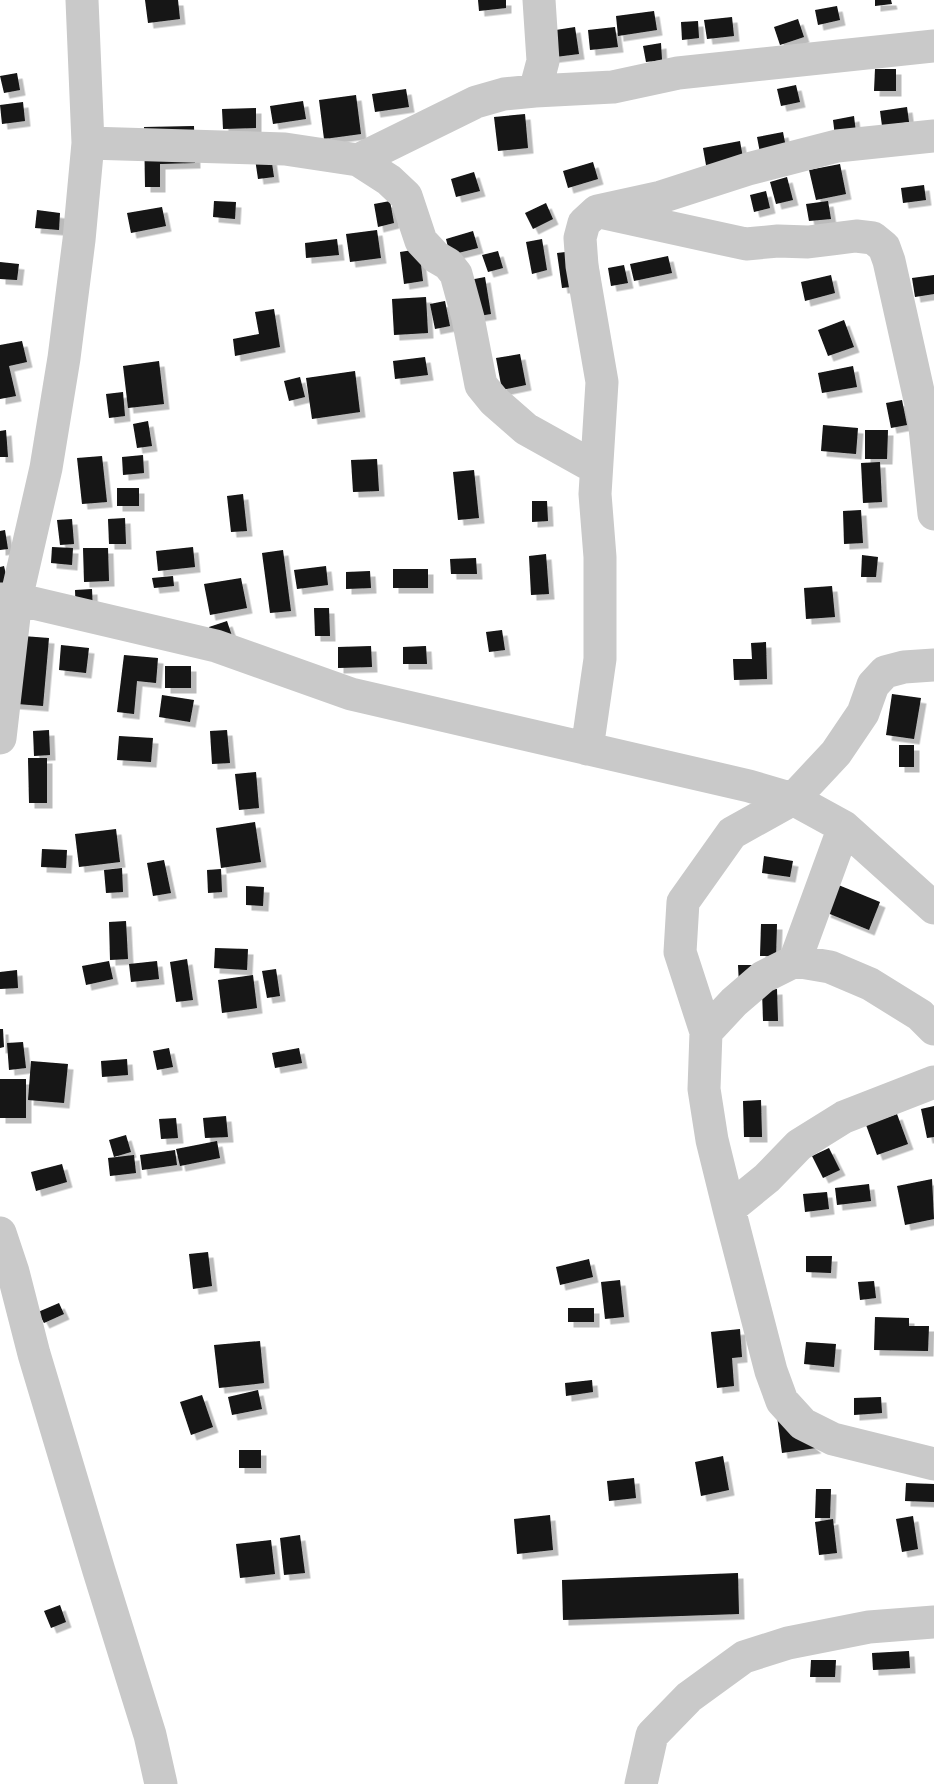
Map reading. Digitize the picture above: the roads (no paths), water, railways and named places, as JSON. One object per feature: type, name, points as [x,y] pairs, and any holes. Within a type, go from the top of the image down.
[{"type":"street","points":[[0,738],[8,599],[46,468],[64,358],[88,144],[82,0]]},
{"type":"street","points":[[535,91],[543,61],[540,0]]},
{"type":"street","points":[[358,160],[476,102],[504,94],[613,87],[678,74],[934,46]]},
{"type":"street","points":[[587,749],[600,659],[600,557],[595,494],[602,382],[582,266],[580,238],[584,223],[597,211],[661,197],[757,167],[837,146],[934,136]]},
{"type":"street","points":[[88,144],[285,149],[358,160],[389,180],[406,196],[421,241],[456,274],[468,318],[481,385],[494,401],[526,429],[596,468]]},
{"type":"street","points":[[597,211],[706,237],[746,244],[778,241],[808,242],[855,236],[873,238],[884,248],[889,261],[924,418],[934,514]]},
{"type":"street","points":[[8,599],[216,646],[351,694],[750,786],[793,799],[843,827],[934,908]]},
{"type":"street","points":[[934,665],[904,667],[885,672],[873,685],[863,713],[836,753],[793,799],[732,833],[683,902],[680,952],[706,1032],[705,1089],[712,1140],[771,1371],[782,1401],[803,1424],[833,1439],[934,1464]]},
{"type":"street","points":[[795,961],[843,827]]},
{"type":"street","points":[[706,1032],[734,1002],[763,977],[795,961],[830,967],[870,984],[920,1015],[934,1029]]},
{"type":"street","points":[[729,1209],[766,1178],[799,1145],[844,1117],[934,1082]]},
{"type":"street","points":[[0,1233],[13,1272],[34,1354],[150,1735],[161,1784]]},
{"type":"street","points":[[640,1784],[652,1735],[689,1697],[744,1657],[788,1643],[870,1627],[934,1622]]}]
